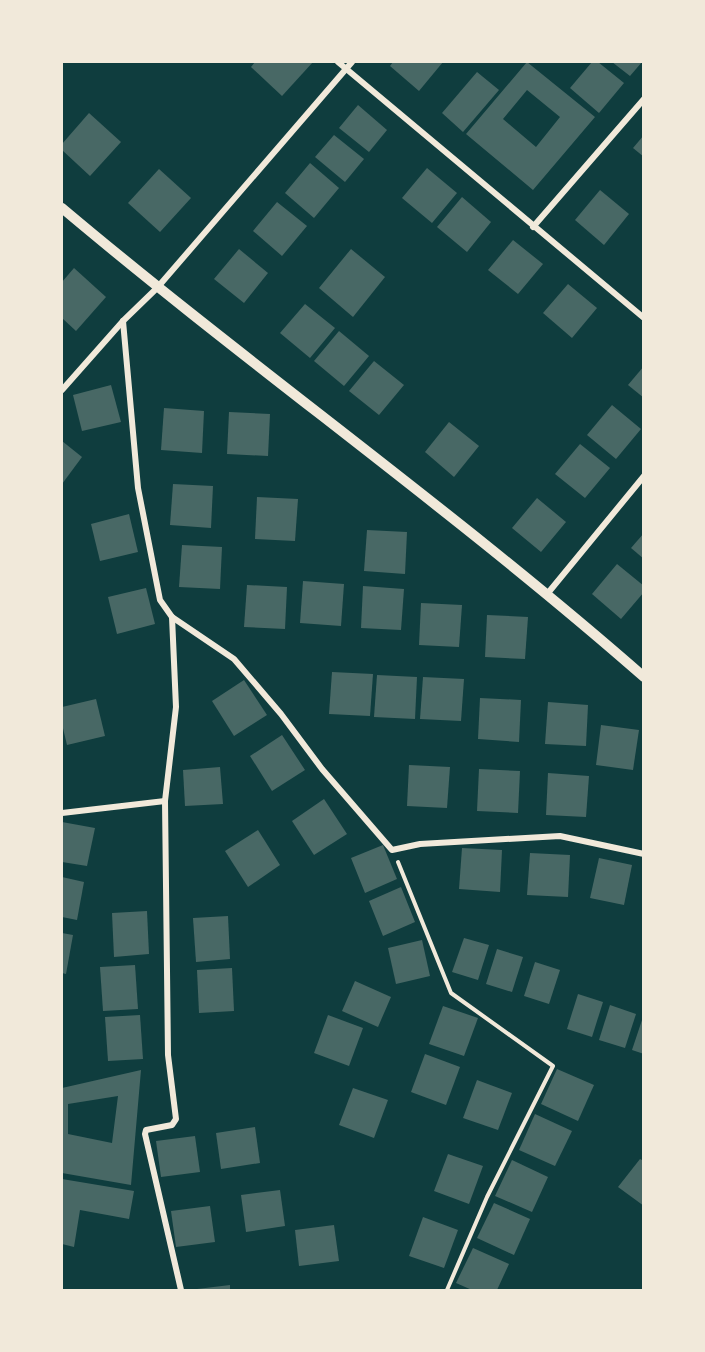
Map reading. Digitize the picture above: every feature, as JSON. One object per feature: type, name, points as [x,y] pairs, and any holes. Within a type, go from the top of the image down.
[{"type":"street","points":[[338,62],[644,318]]},
{"type":"street","points":[[62,390],[123,321],[157,288],[352,62]]},
{"type":"street","points":[[533,227],[644,99]]},
{"type":"street","points":[[62,208],[157,288],[549,593],[644,677]]},
{"type":"street","points":[[123,321],[138,488],[160,600],[172,617],[234,659],[281,714],[321,769],[392,850],[420,843],[560,836],[644,854]]},
{"type":"street","points":[[549,593],[644,476]]},
{"type":"street","points":[[172,617],[176,707],[165,801],[168,1055],[176,1119],[172,1125],[146,1130],[145,1134],[180,1290]]},
{"type":"street","points":[[62,813],[165,801]]},
{"type":"path","points":[[392,850],[452,993],[553,1066],[487,1197],[447,1290]]},
{"type":"building","points":[[255,62],[313,62],[282,96],[251,67]]},
{"type":"building","points":[[393,62],[443,62],[419,91],[390,66]]},
{"type":"building","points":[[527,62],[595,117],[533,190],[466,134]],"holes":[[[527,90],[560,117],[536,147],[503,119]]]},
{"type":"building","points":[[592,62],[598,62],[624,83],[599,113],[570,88]]},
{"type":"building","points":[[612,62],[642,62],[630,76]]},
{"type":"building","points":[[477,72],[499,90],[463,132],[442,113]]},
{"type":"building","points":[[358,105],[387,130],[369,152],[339,128]]},
{"type":"building","points":[[89,113],[121,142],[90,176],[62,150],[62,144]]},
{"type":"building","points":[[334,135],[364,159],[345,182],[315,157]]},
{"type":"building","points":[[644,135],[644,157],[633,148]]},
{"type":"building","points":[[310,163],[339,188],[314,218],[285,193]]},
{"type":"building","points":[[427,168],[457,193],[432,223],[402,198]]},
{"type":"building","points":[[159,169],[191,198],[160,232],[128,203]]},
{"type":"building","points":[[600,190],[629,214],[604,245],[575,220]]},
{"type":"building","points":[[462,197],[491,222],[467,252],[437,227]]},
{"type":"building","points":[[277,202],[307,226],[282,256],[253,231]]},
{"type":"building","points":[[513,240],[543,264],[518,294],[488,270]]},
{"type":"building","points":[[239,249],[268,273],[244,303],[214,279]]},
{"type":"building","points":[[351,249],[385,277],[353,317],[319,288]]},
{"type":"building","points":[[74,268],[106,297],[76,331],[62,318],[62,282]]},
{"type":"building","points":[[568,284],[597,308],[572,338],[543,313]]},
{"type":"building","points":[[305,304],[335,328],[310,358],[280,333]]},
{"type":"building","points":[[339,331],[369,356],[344,386],[314,361]]},
{"type":"building","points":[[374,361],[404,385],[379,415],[349,391]]},
{"type":"building","points":[[644,366],[644,398],[628,385]]},
{"type":"building","points":[[111,385],[121,422],[82,431],[73,395]]},
{"type":"building","points":[[612,405],[641,429],[616,459],[587,435]]},
{"type":"building","points":[[164,408],[204,411],[202,453],[161,450]]},
{"type":"building","points":[[229,412],[270,414],[268,456],[227,454]]},
{"type":"building","points":[[449,422],[479,446],[454,477],[425,452]]},
{"type":"building","points":[[62,441],[82,457],[62,484]]},
{"type":"building","points":[[580,444],[610,468],[585,498],[555,474]]},
{"type":"building","points":[[173,484],[213,486],[211,528],[170,525]]},
{"type":"building","points":[[257,497],[298,499],[295,541],[255,539]]},
{"type":"building","points":[[537,498],[566,522],[541,552],[512,528]]},
{"type":"building","points":[[129,514],[138,552],[100,561],[91,524]]},
{"type":"building","points":[[367,530],[407,532],[405,574],[364,571]]},
{"type":"building","points":[[644,533],[644,559],[631,548]]},
{"type":"building","points":[[182,545],[222,547],[220,589],[179,587]]},
{"type":"building","points":[[617,564],[644,586],[644,592],[621,619],[592,594]]},
{"type":"building","points":[[303,581],[344,584],[341,626],[300,623]]},
{"type":"building","points":[[247,585],[287,587],[285,629],[244,627]]},
{"type":"building","points":[[363,586],[404,589],[401,630],[361,628]]},
{"type":"building","points":[[146,588],[155,624],[117,634],[108,597]]},
{"type":"building","points":[[421,603],[462,605],[459,647],[419,645]]},
{"type":"building","points":[[487,615],[528,617],[525,659],[485,657]]},
{"type":"building","points":[[332,672],[373,674],[370,716],[329,714]]},
{"type":"building","points":[[377,675],[417,677],[415,719],[374,717]]},
{"type":"building","points":[[423,677],[464,679],[461,721],[420,719]]},
{"type":"building","points":[[244,680],[267,715],[234,736],[212,701]]},
{"type":"building","points":[[480,698],[521,700],[519,742],[478,739]]},
{"type":"building","points":[[96,699],[105,736],[67,745],[62,724],[62,707]]},
{"type":"building","points":[[548,702],[588,705],[586,746],[545,744]]},
{"type":"building","points":[[601,725],[639,730],[633,770],[596,765]]},
{"type":"building","points":[[282,735],[305,770],[272,791],[250,756]]},
{"type":"building","points":[[409,765],[450,767],[447,808],[407,806]]},
{"type":"building","points":[[220,767],[223,804],[185,806],[183,770]]},
{"type":"building","points":[[479,769],[520,771],[518,813],[477,811]]},
{"type":"building","points":[[548,773],[589,776],[586,817],[546,815]]},
{"type":"building","points":[[324,799],[347,834],[314,855],[292,821]]},
{"type":"building","points":[[62,822],[95,828],[87,866],[62,862]]},
{"type":"building","points":[[258,830],[280,865],[248,887],[225,851]]},
{"type":"building","points":[[383,845],[397,879],[365,893],[351,858]]},
{"type":"building","points":[[462,848],[502,850],[500,892],[459,889]]},
{"type":"building","points":[[530,853],[570,855],[568,897],[527,895]]},
{"type":"building","points":[[599,858],[632,865],[624,905],[590,898]]},
{"type":"building","points":[[62,877],[84,882],[77,920],[62,917]]},
{"type":"building","points":[[401,887],[415,922],[383,936],[369,901]]},
{"type":"building","points":[[147,911],[149,954],[114,957],[112,913]]},
{"type":"building","points":[[228,916],[230,959],[196,962],[193,918]]},
{"type":"building","points":[[62,933],[73,935],[66,974],[62,973]]},
{"type":"building","points":[[464,938],[489,945],[478,980],[452,972]]},
{"type":"building","points":[[422,940],[430,976],[396,984],[388,948]]},
{"type":"building","points":[[497,949],[523,957],[512,992],[486,984]]},
{"type":"building","points":[[535,962],[560,970],[549,1004],[524,996]]},
{"type":"building","points":[[135,965],[138,1009],[103,1011],[100,967]]},
{"type":"building","points":[[232,968],[234,1011],[199,1013],[197,970]]},
{"type":"building","points":[[355,981],[391,997],[378,1027],[342,1011]]},
{"type":"building","points":[[578,994],[603,1002],[592,1037],[567,1029]]},
{"type":"building","points":[[610,1005],[636,1014],[625,1048],[599,1040]]},
{"type":"building","points":[[443,1006],[478,1018],[464,1056],[429,1044]]},
{"type":"building","points":[[644,1014],[644,1054],[632,1050]]},
{"type":"building","points":[[140,1015],[143,1059],[108,1061],[105,1017]]},
{"type":"building","points":[[328,1015],[363,1028],[349,1066],[314,1053]]},
{"type":"building","points":[[425,1054],[460,1067],[446,1105],[411,1092]]},
{"type":"building","points":[[557,1069],[594,1085],[578,1121],[541,1104]]},
{"type":"building","points":[[141,1070],[131,1185],[62,1173],[62,1088]],"holes":[[[118,1096],[112,1143],[68,1134],[68,1104]]]},
{"type":"building","points":[[477,1080],[512,1093],[498,1130],[463,1118]]},
{"type":"building","points":[[353,1088],[388,1100],[374,1138],[339,1125]]},
{"type":"building","points":[[535,1114],[572,1131],[555,1166],[519,1150]]},
{"type":"building","points":[[255,1127],[260,1163],[221,1169],[216,1133]]},
{"type":"building","points":[[195,1136],[200,1172],[161,1177],[156,1141]]},
{"type":"building","points":[[448,1154],[483,1166],[469,1204],[434,1191]]},
{"type":"building","points":[[640,1159],[644,1161],[644,1206],[618,1187]]},
{"type":"building","points":[[512,1160],[548,1177],[532,1212],[495,1196]]},
{"type":"building","points":[[62,1179],[134,1191],[129,1219],[80,1210],[74,1247],[62,1244]]},
{"type":"building","points":[[280,1190],[285,1226],[246,1232],[241,1195]]},
{"type":"building","points":[[494,1203],[530,1219],[514,1255],[477,1238]]},
{"type":"building","points":[[210,1206],[215,1242],[176,1247],[171,1211]]},
{"type":"building","points":[[423,1217],[458,1230],[444,1268],[409,1256]]},
{"type":"building","points":[[334,1225],[339,1261],[299,1266],[295,1230]]},
{"type":"building","points":[[473,1248],[509,1264],[497,1290],[472,1290],[456,1283]]},
{"type":"building","points":[[230,1285],[230,1290],[197,1289]]}]
